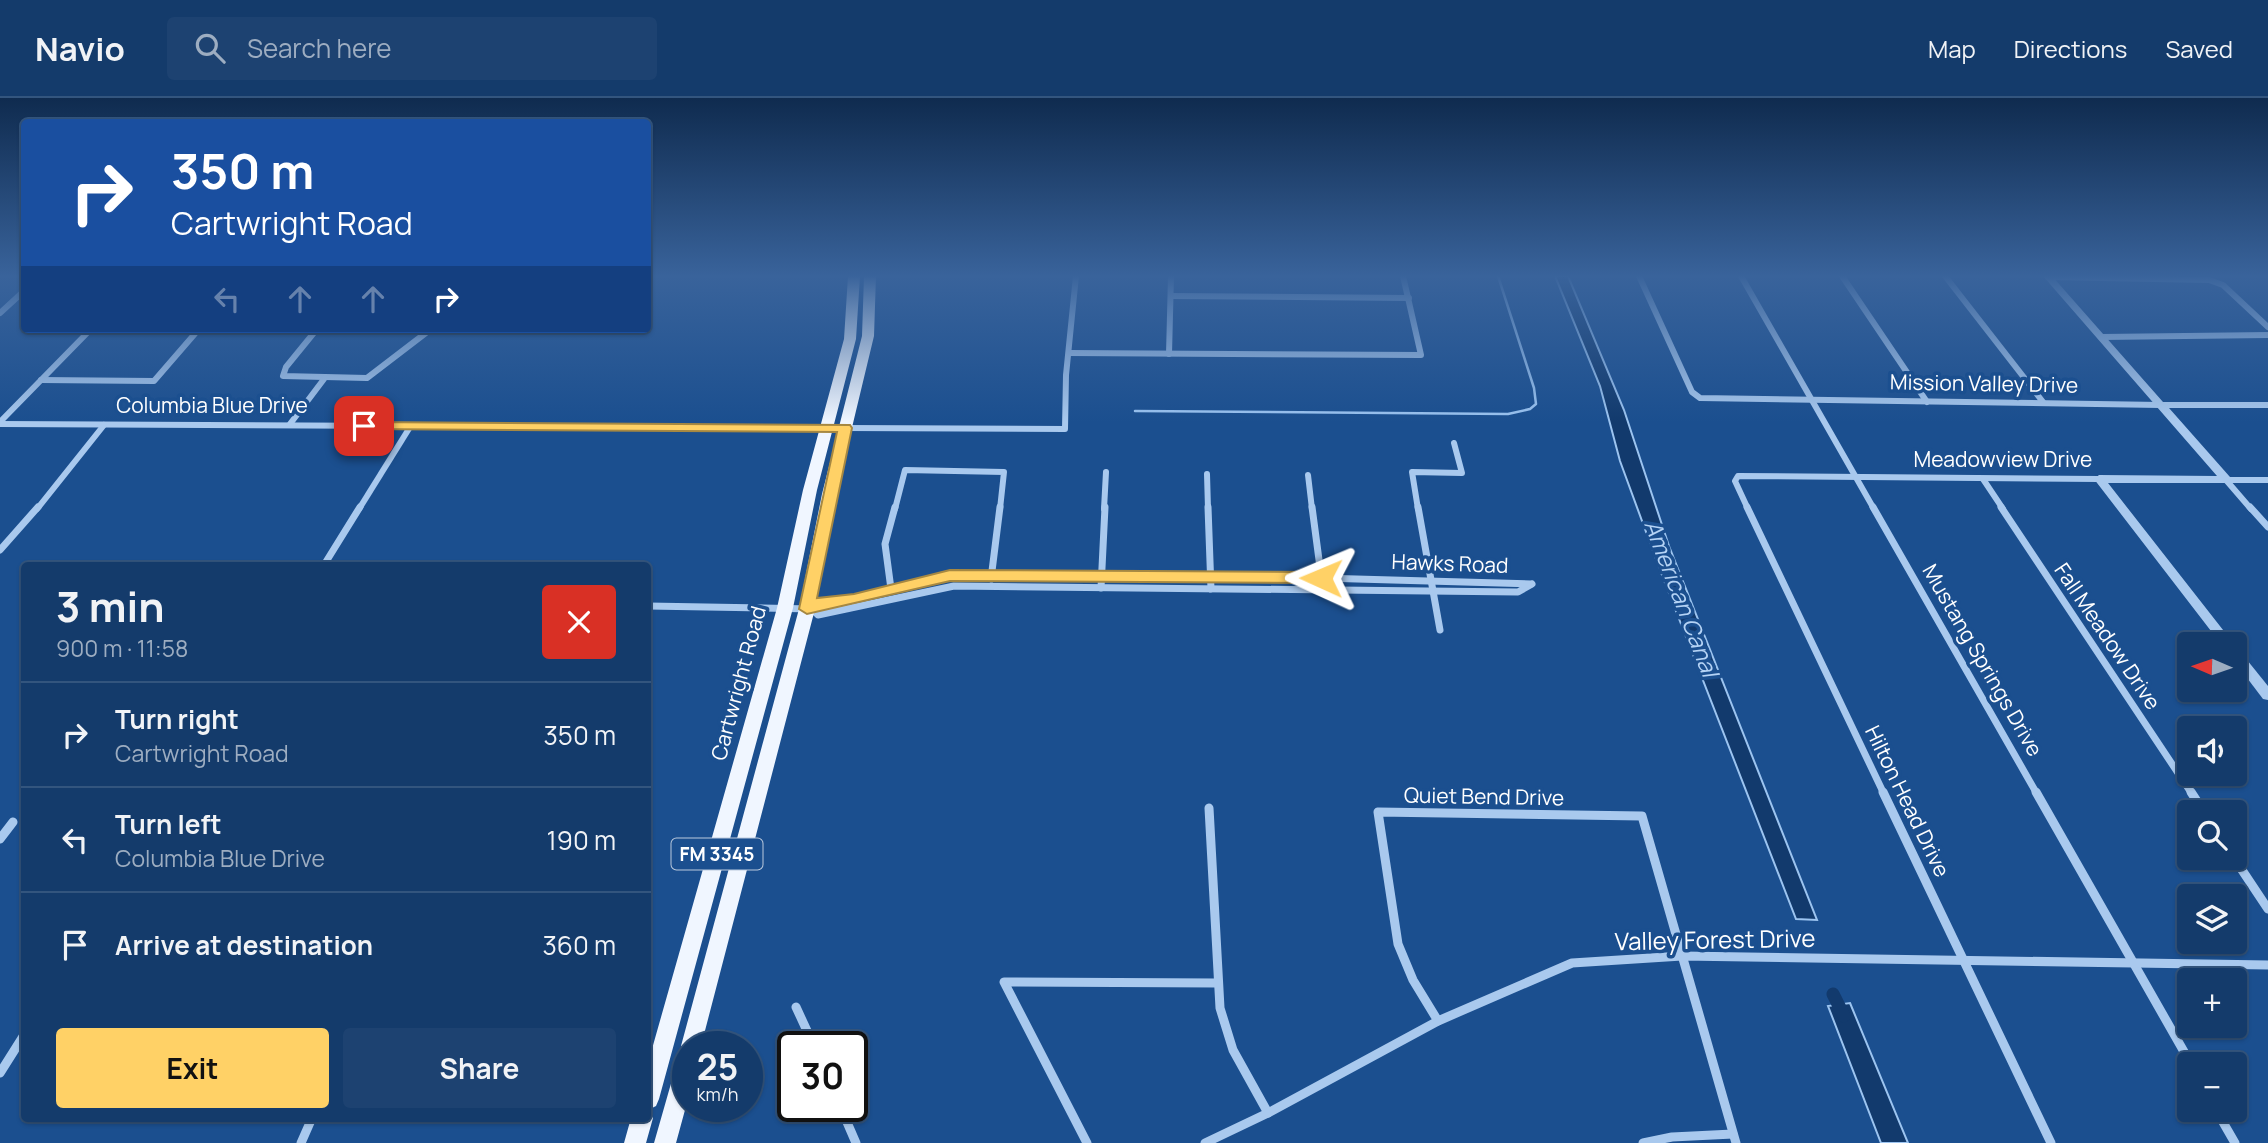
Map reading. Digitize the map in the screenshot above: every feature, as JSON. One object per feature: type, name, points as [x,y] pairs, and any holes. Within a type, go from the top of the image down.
[{"type":"main road","name":"Cartwright Road","points":[[651,1088],[785,608],[852,325]]},
{"type":"main road","name":"FM 3345","points":[[695,1031],[809,609],[845,428],[864,356],[868,325]]},
{"type":"main road","points":[[707,887],[735,885]]},
{"type":"main road","points":[[665,1143],[672,1117]]},
{"type":"main road","points":[[635,1143],[641,1122]]},
{"type":"street","points":[[845,428],[1065,429],[1072,325]]},
{"type":"street","points":[[1170,354],[1171,325]]},
{"type":"street","points":[[1069,352],[1421,355],[1415,325]]},
{"type":"street","name":"Mission Valley Drive","points":[[1661,325],[1692,392],[1700,398],[2268,405]]},
{"type":"street","name":"Mustang Springs Drive","points":[[1769,325],[2184,1052]]},
{"type":"street","points":[[1875,325],[1927,402]]},
{"type":"street","points":[[1983,325],[2043,402]]},
{"type":"street","points":[[2090,325],[2268,527]]},
{"type":"street","points":[[0,423],[87,333]]},
{"type":"street","points":[[41,380],[155,381],[196,333]]},
{"type":"street","points":[[314,333],[286,367],[283,376],[367,378],[426,333]]},
{"type":"street","points":[[2101,337],[2268,335]]},
{"type":"street","points":[[290,424],[324,379]]},
{"type":"street","name":"Columbia Blue Drive","points":[[0,423],[826,430],[845,428]]},
{"type":"street","points":[[0,550],[59,483],[104,425]]},
{"type":"street","points":[[326,562],[410,427]]},
{"type":"street","points":[[1440,630],[1429,580],[1412,472],[1462,473],[1454,443]]},
{"type":"street","points":[[891,589],[885,544],[905,470],[1004,472],[989,586]]},
{"type":"street","points":[[1101,588],[1105,472]]},
{"type":"street","points":[[1207,474],[1211,589]]},
{"type":"street","points":[[1308,475],[1323,590]]},
{"type":"street","name":"Meadowview Drive","points":[[1738,476],[2268,481]]},
{"type":"street","name":"Hilton Head Drive","points":[[1738,476],[1735,481],[2051,1143]]},
{"type":"street","points":[[2099,479],[2219,632]]},
{"type":"street","name":"Fall Meadow Drive","points":[[1983,480],[2195,800]]},
{"type":"street","name":"Hawks Road","points":[[651,606],[809,609],[818,615],[847,613],[939,587],[1518,592],[1532,584],[1211,576],[991,575],[933,578],[854,600],[817,603],[809,609]]},
{"type":"street","points":[[2247,668],[2268,695]]},
{"type":"street","points":[[1209,808],[1217,983],[1225,1035],[1235,1058],[1268,1113]]},
{"type":"street","name":"Quiet Bend Drive","points":[[1438,1021],[1413,980],[1398,944],[1378,812],[1642,816],[1682,956]]},
{"type":"street","points":[[0,839],[13,822]]},
{"type":"street","points":[[2242,870],[2268,909]]},
{"type":"street","points":[[1643,1143],[1672,1137],[1735,1138],[1682,956]]},
{"type":"street","name":"Valley Forest Drive","points":[[1205,1143],[1268,1113],[1438,1021],[1572,963],[1682,956],[1964,958],[2268,965]]},
{"type":"street","points":[[1087,1143],[1004,982],[1217,983]]},
{"type":"street","points":[[796,1007],[807,1031]]},
{"type":"street","points":[[0,1073],[21,1040]]},
{"type":"street","points":[[301,1143],[310,1122]]},
{"type":"street","points":[[847,1122],[856,1143]]},
{"type":"street","points":[[2223,1122],[2235,1143]]},
{"type":"water","name":"American Canal","points":[[1575,325],[1588,325],[1624,410],[1669,546],[1817,920],[1796,919],[1660,570],[1620,461],[1600,386]]},
{"type":"water","points":[[1850,1003],[1908,1143],[1881,1143],[1828,1006]]},
{"type":"waterway","points":[[1135,411],[1508,414],[1530,409],[1536,404],[1534,388],[1514,325]]},
{"type":"waterway","name":"American Canal","points":[[1833,994],[1844,1016]]},
{"type":"route","points":[[364,426],[845,428],[807,609],[812,609],[817,603],[854,600],[950,575],[1321,578]]}]
